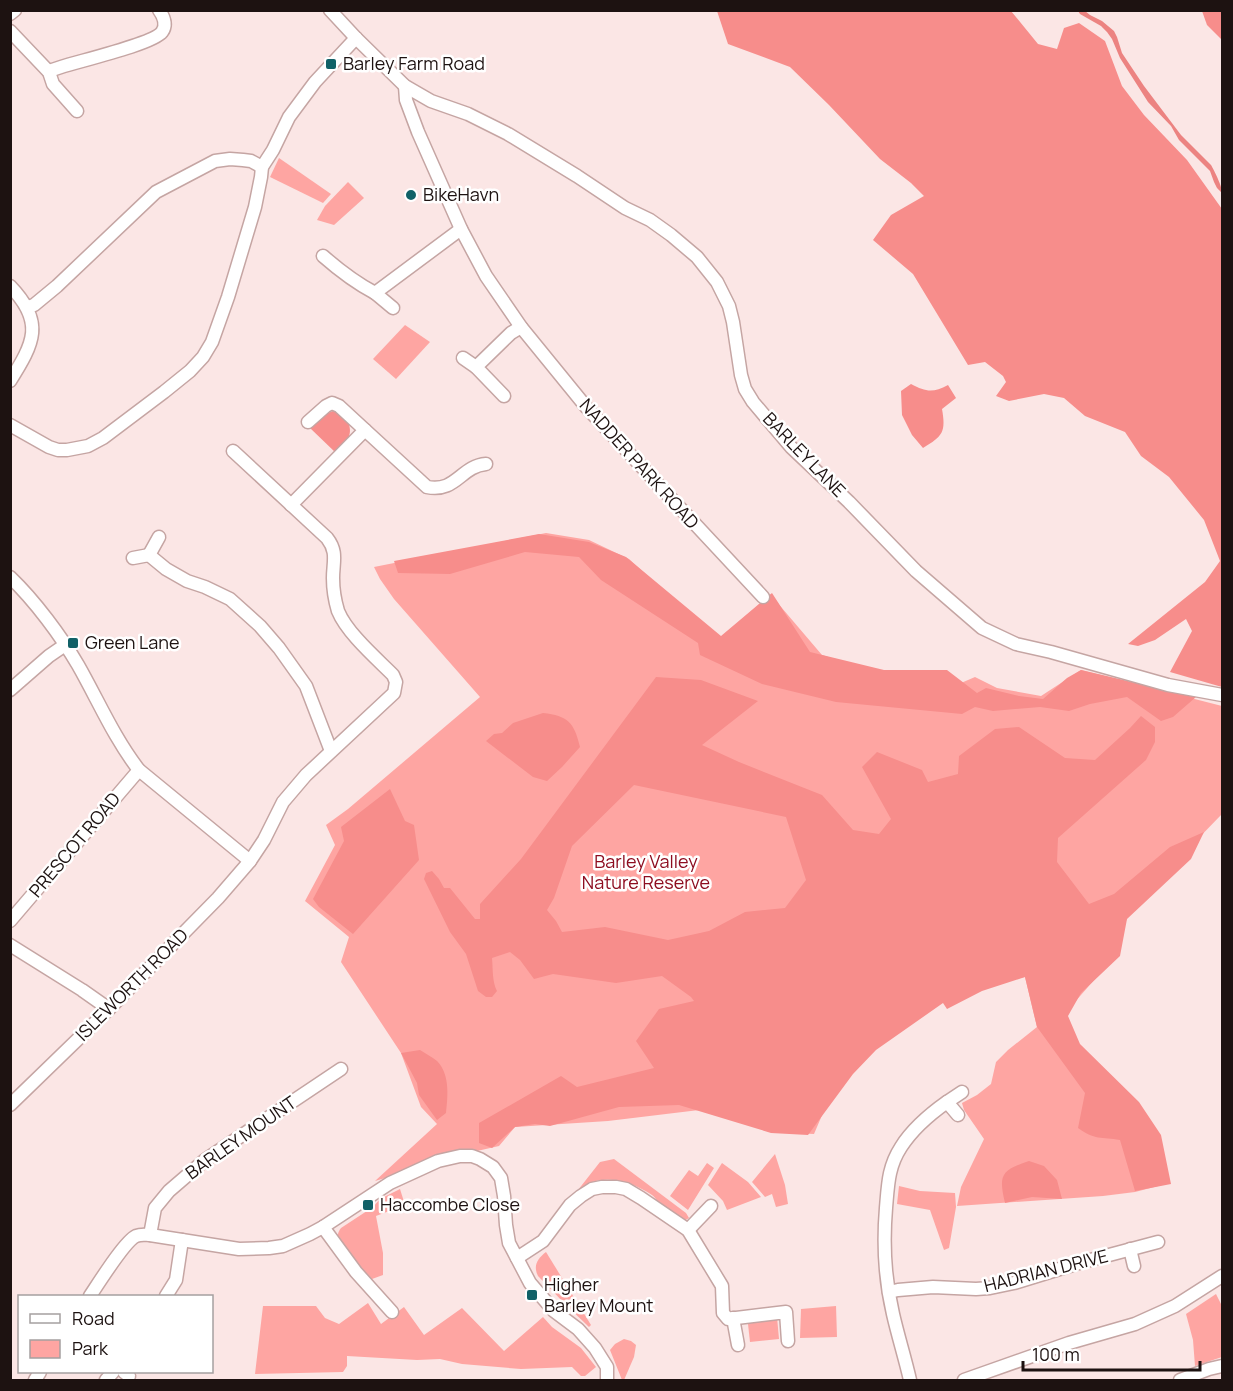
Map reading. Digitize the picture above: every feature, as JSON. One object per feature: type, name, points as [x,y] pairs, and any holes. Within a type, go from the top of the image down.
[{"type":"street","points":[[10,14],[15,10]]},
{"type":"street","points":[[49,72],[156,38],[165,26],[164,18],[159,10]]},
{"type":"street","name":"BARLEY LANE","points":[[330,10],[405,86],[431,101],[468,114],[508,134],[625,208],[650,220],[697,257],[717,282],[729,306],[741,375],[745,389],[753,402],[791,447],[849,502],[916,572],[982,628],[1016,644],[1168,685],[1222,695]]},
{"type":"street","points":[[10,31],[49,72],[53,84],[77,111]]},
{"type":"street","points":[[10,425],[58,450],[88,446],[119,426],[197,364],[212,342],[222,316],[255,207],[262,167],[289,117],[315,82],[356,38]]},
{"type":"street","name":"NADDER PARK ROAD","points":[[405,86],[406,100],[418,132],[461,229],[486,276],[520,327],[587,408],[763,597]]},
{"type":"street","points":[[28,307],[34,305],[57,286],[156,192],[214,160],[251,161],[262,167]]},
{"type":"street","points":[[375,293],[461,229]]},
{"type":"street","points":[[323,256],[393,308]]},
{"type":"street","points":[[10,286],[28,307],[33,335],[27,352],[10,381]]},
{"type":"street","points":[[476,367],[520,327]]},
{"type":"street","points":[[463,358],[476,367],[504,396]]},
{"type":"street","points":[[308,422],[326,406],[332,403],[339,406],[427,487],[439,489],[447,486],[479,461]]},
{"type":"street","points":[[233,451],[291,505],[364,429]]},
{"type":"street","name":"ISLEWORTH ROAD","points":[[11,1103],[109,1009],[218,898],[250,861],[284,802],[306,775],[394,693],[396,682],[393,675],[341,617],[334,596],[335,554],[332,545],[291,505]]},
{"type":"street","points":[[148,555],[159,537]]},
{"type":"street","points":[[133,558],[148,555],[187,581],[230,599],[260,626],[306,686],[331,752]]},
{"type":"street","points":[[10,577],[51,625],[76,663],[127,754],[139,770],[250,861]]},
{"type":"street","points":[[10,690],[64,645]]},
{"type":"street","name":"PRESCOT ROAD","points":[[10,921],[139,770]]},
{"type":"street","points":[[10,945],[109,1009]]},
{"type":"street","name":"BARLEY MOUNT","points":[[150,1235],[154,1208],[196,1167],[341,1069]]},
{"type":"street","points":[[910,1380],[889,1292],[885,1235],[888,1180],[897,1155],[910,1134],[934,1112],[962,1092]]},
{"type":"street","points":[[947,1102],[958,1115]]},
{"type":"street","points":[[91,1295],[133,1238],[141,1235],[239,1249],[283,1246],[323,1227],[390,1183],[438,1161],[472,1156],[489,1163],[501,1178],[509,1243],[530,1283],[554,1311],[578,1329],[595,1348],[607,1367],[607,1380]]},
{"type":"street","points":[[518,1258],[543,1241],[570,1205],[581,1196],[592,1189],[616,1186],[641,1198],[688,1230],[722,1286],[723,1313],[728,1319],[786,1312],[788,1341]]},
{"type":"street","points":[[688,1230],[711,1206]]},
{"type":"street","points":[[323,1227],[356,1272],[392,1312]]},
{"type":"street","points":[[167,1295],[176,1280],[183,1240]]},
{"type":"street","name":"HADRIAN DRIVE","points":[[889,1292],[933,1287],[990,1288],[1158,1242]]},
{"type":"street","name":"HADRIAN DRIVE","points":[[1130,1249],[1134,1266]]},
{"type":"street","points":[[964,1380],[1070,1343],[1135,1324],[1175,1306],[1222,1276]]},
{"type":"street","points":[[734,1318],[738,1345]]},
{"type":"street","points":[[1180,1380],[1222,1366]]},
{"type":"green space","points":[[279,158],[331,194],[323,203],[270,177]]},
{"type":"green space","points":[[348,182],[364,198],[334,225],[317,220],[325,206]]},
{"type":"green space","points":[[405,325],[430,342],[396,379],[373,359]]},
{"type":"green space","name":"Barley Valley Nature Reserve","points":[[546,533],[589,540],[629,559],[720,641],[770,594],[822,655],[940,692],[975,677],[997,688],[1041,696],[1081,670],[1222,706],[1222,814],[1129,910],[1117,954],[1066,1012],[1079,1049],[1166,1184],[1135,1192],[1103,1196],[957,1206],[961,1187],[984,1139],[964,1110],[962,1103],[991,1084],[996,1062],[1037,1027],[1025,977],[986,985],[855,1038],[814,1134],[770,1132],[724,1107],[608,1121],[515,1127],[499,1146],[375,1181],[437,1124],[421,1107],[401,1053],[341,962],[349,937],[305,901],[335,845],[326,825],[480,697],[394,599],[374,567]]},
{"type":"green space","points":[[775,1154],[785,1185],[788,1204],[776,1207],[772,1194],[765,1197],[752,1182]]},
{"type":"green space","points":[[614,1159],[686,1213],[689,1218],[684,1221],[664,1209],[652,1195],[624,1182],[595,1181],[578,1190],[600,1162]]},
{"type":"green space","points":[[707,1163],[714,1168],[688,1210],[670,1196],[689,1170],[698,1176]]},
{"type":"green space","points":[[722,1163],[748,1182],[761,1197],[727,1210],[723,1201],[708,1185]]},
{"type":"green space","points":[[899,1186],[920,1191],[955,1193],[956,1207],[949,1248],[944,1250],[930,1210],[897,1204]]},
{"type":"green space","points":[[400,1189],[405,1205],[376,1216],[383,1253],[383,1275],[372,1279],[367,1278],[339,1239],[339,1232],[341,1228],[373,1207],[380,1199]]},
{"type":"green space","points":[[546,1252],[591,1325],[589,1327],[538,1276],[537,1263]]},
{"type":"green space","points":[[1216,1294],[1222,1306],[1222,1357],[1195,1366],[1193,1340],[1186,1314]]},
{"type":"green space","points":[[368,1303],[381,1324],[404,1307],[424,1335],[462,1308],[504,1351],[543,1317],[552,1327],[581,1348],[596,1367],[585,1376],[581,1376],[572,1367],[521,1369],[462,1364],[440,1359],[347,1356],[347,1366],[343,1372],[255,1374],[263,1306],[316,1306],[325,1318],[339,1324]]},
{"type":"green space","points":[[836,1306],[837,1337],[800,1338],[801,1309]]},
{"type":"green space","points":[[777,1317],[779,1339],[750,1342],[748,1324],[752,1320]]},
{"type":"green space","points":[[624,1339],[636,1345],[634,1357],[622,1380],[610,1350]]},
{"type":"shaded area","points":[[717,11],[1011,11],[1038,44],[1057,49],[1064,28],[1079,23],[1105,41],[1122,86],[1144,115],[1187,160],[1222,209],[1222,687],[1170,672],[1192,631],[1186,619],[1155,640],[1138,646],[1128,644],[1205,582],[1220,561],[1204,520],[1169,477],[1141,456],[1125,432],[1085,416],[1064,398],[1044,394],[1009,401],[996,396],[1006,382],[1003,376],[985,362],[968,365],[913,274],[873,240],[891,215],[924,196],[880,159],[790,67],[728,44]]},
{"type":"shaded area","points":[[1078,11],[1085,11],[1114,31],[1122,53],[1144,86],[1181,135],[1211,165],[1222,193],[1217,188],[1210,171],[1179,140],[1171,126],[1148,102],[1120,58],[1107,32]]},
{"type":"shaded area","points":[[1202,11],[1222,11],[1222,40],[1207,25]]},
{"type":"shaded area","points":[[911,384],[930,390],[948,385],[956,398],[942,409],[944,423],[942,433],[923,448],[912,435],[902,415],[901,391]]},
{"type":"shaded area","points":[[333,411],[345,415],[350,427],[347,440],[336,453],[310,428],[323,415]]},
{"type":"shaded area","points":[[539,534],[589,542],[626,557],[721,636],[772,593],[810,652],[884,670],[947,670],[977,693],[986,688],[1043,699],[1067,678],[1081,670],[1196,697],[1173,717],[1161,721],[1127,697],[1090,704],[1069,711],[1040,707],[993,711],[975,707],[962,714],[836,702],[762,684],[700,655],[698,643],[601,580],[579,557],[525,552],[450,574],[398,573],[394,561]]},
{"type":"shaded area","points":[[656,677],[701,680],[758,701],[702,745],[822,795],[853,830],[879,834],[891,819],[862,767],[877,752],[922,770],[928,782],[958,774],[959,756],[995,729],[1019,727],[1065,758],[1095,760],[1141,716],[1155,727],[1155,742],[1146,760],[1058,838],[1057,862],[1089,904],[1114,894],[1170,847],[1204,832],[1191,859],[1127,919],[1120,956],[1081,993],[1068,1016],[1080,1044],[1139,1102],[1161,1135],[1171,1184],[1135,1191],[1120,1140],[1094,1136],[1078,1128],[1085,1093],[1037,1027],[1025,977],[982,991],[947,1009],[943,1003],[876,1050],[853,1074],[808,1135],[771,1133],[679,1105],[619,1107],[550,1126],[535,1124],[515,1127],[492,1148],[479,1143],[479,1123],[561,1076],[577,1087],[654,1068],[636,1041],[659,1009],[694,1001],[662,976],[616,983],[553,974],[534,979],[520,960],[510,952],[492,958],[493,980],[497,991],[492,997],[486,997],[478,991],[466,954],[450,932],[424,879],[426,873],[432,871],[444,888],[450,888],[475,919],[480,919],[480,904],[521,859]],"holes":[[[634,785],[786,817],[806,880],[785,908],[745,912],[709,931],[668,940],[605,927],[562,932],[547,910],[554,898],[572,846]]]},
{"type":"shaded area","points":[[543,713],[564,718],[569,722],[580,747],[547,781],[533,777],[486,741],[494,734],[502,733],[513,723]]},
{"type":"shaded area","points":[[390,789],[405,821],[414,825],[419,860],[353,934],[319,907],[313,899],[344,841],[341,827]]},
{"type":"shaded area","points":[[420,1050],[437,1061],[446,1079],[446,1113],[437,1120],[419,1095],[417,1083],[401,1053]]},
{"type":"shaded area","points":[[1029,1161],[1044,1166],[1057,1180],[1062,1199],[1032,1197],[1005,1203],[1002,1185],[1004,1174],[1013,1167]]},
{"type":"place","name":"Barley Farm Road","points":[[331,64]]},
{"type":"place","name":"BikeHavn","points":[[411,195]]},
{"type":"place","name":"Green Lane","points":[[73,643]]},
{"type":"place","name":"Haccombe Close","points":[[368,1205]]},
{"type":"place","name":"Higher Barley Mount","points":[[532,1295]]}]
